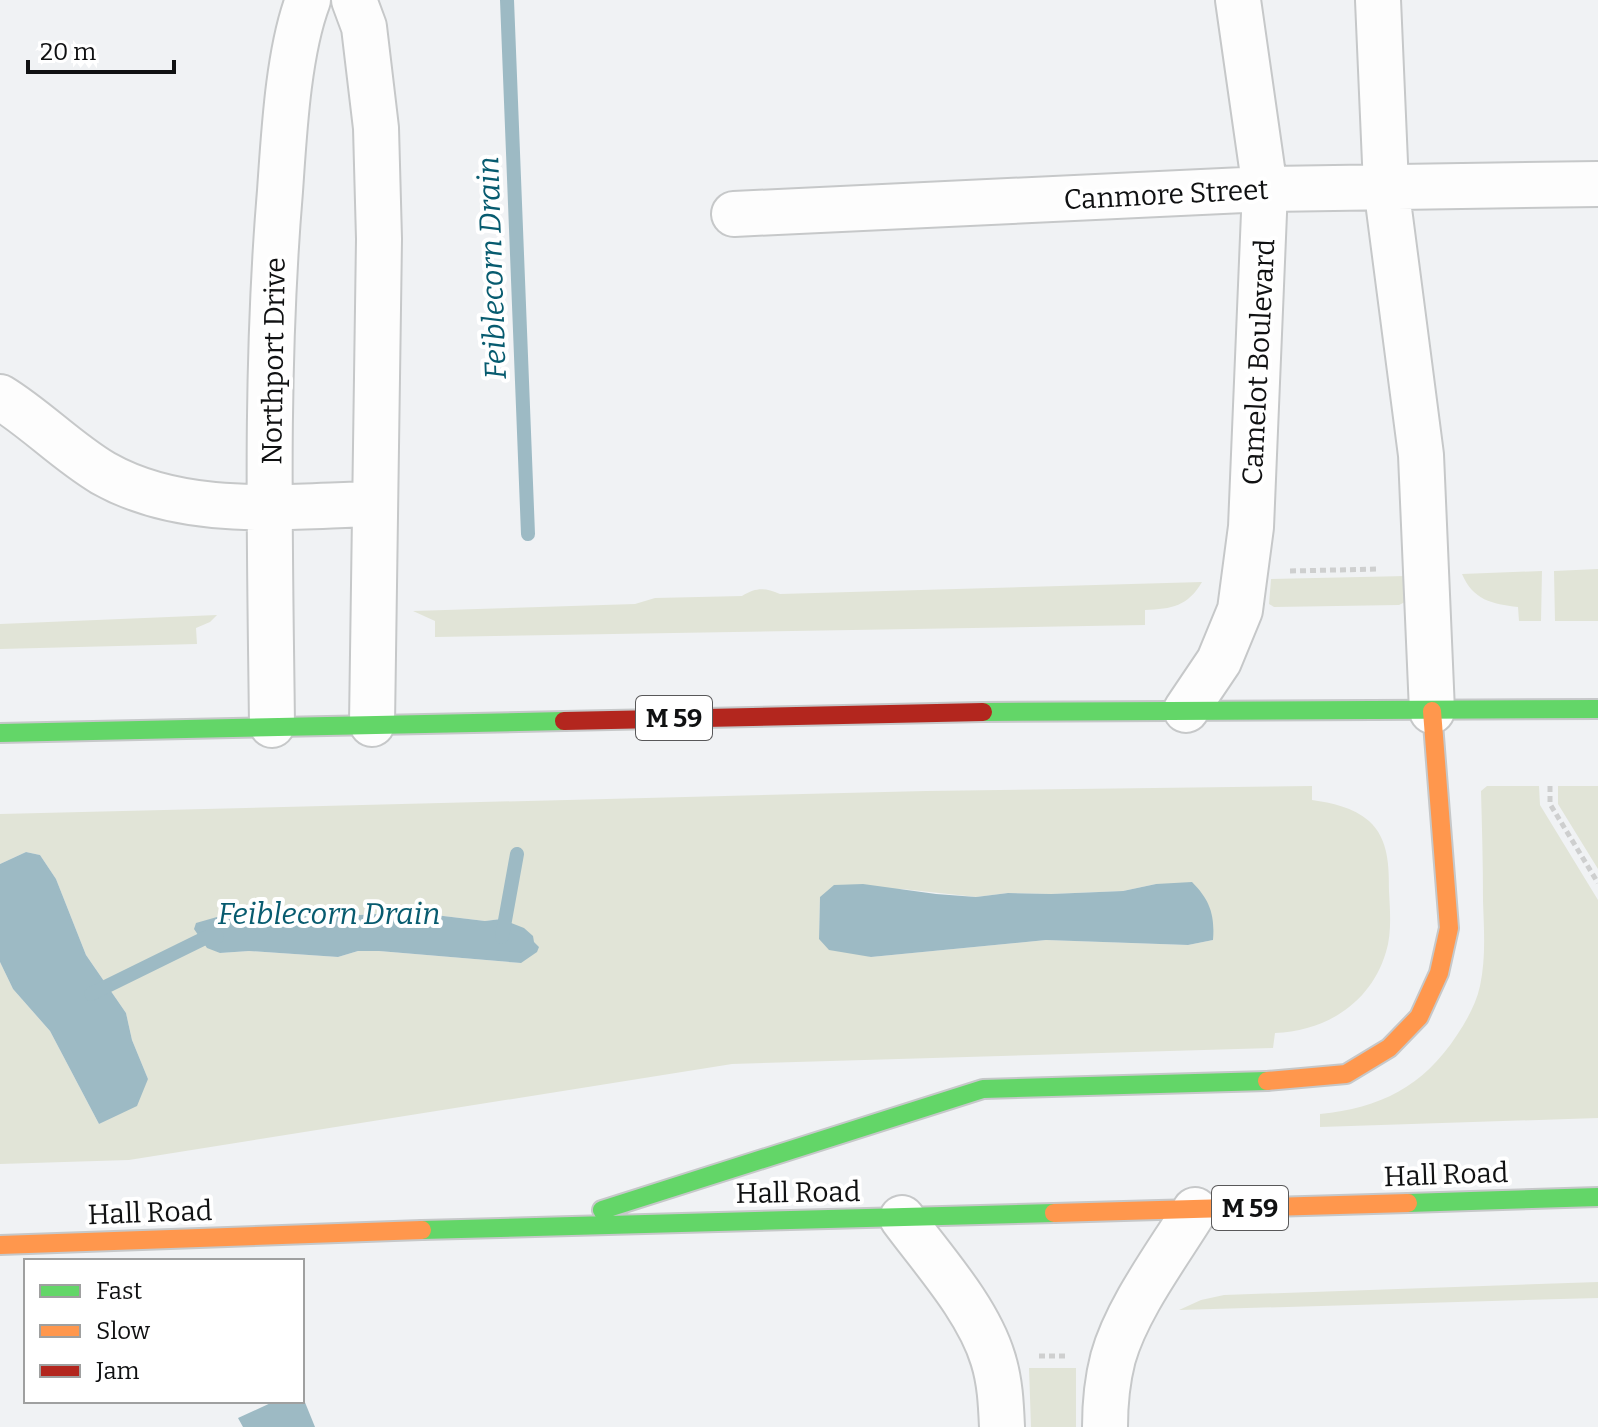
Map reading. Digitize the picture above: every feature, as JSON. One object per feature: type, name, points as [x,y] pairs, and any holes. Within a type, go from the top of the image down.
[{"type":"highway","name":"M 59","points":[[0,733],[960,712],[1598,709]]},
{"type":"highway","points":[[554,1225],[983,1089],[1284,1081],[1346,1074],[1389,1048],[1419,1017],[1439,973],[1449,928],[1432,711]]},
{"type":"highway","name":"Hall Road","points":[[0,1245],[554,1225],[1598,1197]]},
{"type":"street","name":"Northport Drive","points":[[272,725],[269,506],[274,262],[282,158],[298,26],[308,0]]},
{"type":"street","points":[[354,0],[364,27],[376,128],[379,239],[372,724]]},
{"type":"street","name":"Camelot Boulevard","points":[[1186,710],[1219,661],[1240,610],[1251,527],[1265,189],[1238,0]]},
{"type":"street","points":[[1378,0],[1386,186],[1421,455],[1432,711]]},
{"type":"street","name":"Canmore Street","points":[[734,214],[1265,189],[1598,184]]},
{"type":"street","points":[[0,397],[57,442],[104,473],[140,490],[179,500],[220,505],[373,504]]},
{"type":"street","points":[[1105,1427],[1105,1400],[1114,1356],[1133,1313],[1195,1210]]},
{"type":"street","points":[[902,1218],[975,1318],[993,1358],[1001,1396],[1002,1427]]},
{"type":"path","points":[[1287,571],[1390,568]]},
{"type":"path","points":[[1550,786],[1550,804],[1598,883]]},
{"type":"path","points":[[1026,1356],[1077,1356]]},
{"type":"shaded area","points":[[1598,569],[1598,621],[1555,621],[1554,571]]},
{"type":"shaded area","points":[[1542,571],[1541,621],[1519,621],[1518,607],[1484,599],[1472,590],[1462,574]]},
{"type":"shaded area","points":[[1406,576],[1405,602],[1399,605],[1274,607],[1269,604],[1271,579]]},
{"type":"shaded area","points":[[1202,582],[1191,596],[1178,605],[1145,610],[1145,625],[435,637],[435,621],[413,611],[635,604],[655,598],[742,596],[761,589],[780,594]]},
{"type":"shaded area","points":[[217,615],[196,628],[197,644],[0,649],[0,624]]},
{"type":"shaded area","points":[[1312,786],[1312,800],[1356,812],[1369,821],[1381,836],[1389,872],[1390,922],[1386,952],[1370,986],[1358,1000],[1329,1020],[1312,1027],[1275,1033],[1273,1048],[732,1064],[129,1160],[0,1164],[0,962],[13,989],[50,1031],[99,1124],[114,1116],[148,1079],[132,1040],[126,1013],[86,955],[56,879],[40,855],[26,852],[0,864],[0,814],[926,791]],"holes":[[[1156,884],[1213,940],[1188,945],[1046,940],[871,957],[819,939],[820,897],[902,889],[976,897],[1008,893],[1123,891]],[[410,912],[485,921],[501,919],[521,963],[379,951],[358,951],[338,957],[249,951],[220,953],[217,917],[231,919],[258,913],[326,917]]]},
{"type":"shaded area","points":[[1487,786],[1539,786],[1540,805],[1598,900],[1598,1118],[1320,1127],[1320,1114],[1381,1100],[1415,1081],[1444,1053],[1471,1012],[1483,965],[1481,791]]},
{"type":"shaded area","points":[[1558,786],[1598,786],[1598,869],[1558,804]]},
{"type":"shaded area","points":[[1598,1282],[1598,1298],[1179,1310],[1201,1300],[1224,1295]]},
{"type":"shaded area","points":[[1029,1368],[1076,1368],[1076,1427],[1031,1427]]},
{"type":"water","points":[[26,852],[40,855],[56,879],[86,955],[126,1013],[132,1040],[148,1079],[137,1106],[99,1124],[50,1031],[13,989],[0,962],[0,864]]},
{"type":"water","points":[[1192,882],[1210,908],[1213,940],[1188,945],[1046,940],[871,957],[829,950],[819,939],[820,897],[834,885],[863,884],[976,897],[1008,893],[1123,891],[1156,884]]},
{"type":"water","points":[[410,912],[485,921],[501,919],[524,928],[539,947],[537,952],[521,963],[379,951],[358,951],[338,957],[249,951],[220,953],[207,948],[194,929],[196,923],[217,917],[231,919],[258,913],[326,917]]},
{"type":"water","points":[[304,1400],[315,1427],[243,1427],[238,1418],[271,1403],[304,1403]]},
{"type":"waterway","name":"Feiblecorn Drain","points":[[507,0],[528,534]]},
{"type":"waterway","name":"Feiblecorn Drain","points":[[502,937],[517,854]]},
{"type":"waterway","name":"Feiblecorn Drain","points":[[91,994],[207,937],[217,937]]},
{"type":"traffic: fast","points":[[983,712],[1598,709]]},
{"type":"traffic: fast","points":[[0,733],[564,721]]},
{"type":"traffic: fast","points":[[602,1210],[983,1089],[1267,1081]]},
{"type":"traffic: fast","points":[[1408,1203],[1598,1197]]},
{"type":"traffic: fast","points":[[422,1230],[1054,1213]]},
{"type":"traffic: slow","points":[[1267,1081],[1346,1074],[1389,1048],[1419,1017],[1439,973],[1449,928],[1432,711]]},
{"type":"traffic: slow","points":[[1054,1213],[1408,1203]]},
{"type":"traffic: slow","points":[[0,1245],[422,1230]]},
{"type":"traffic: jam","points":[[564,721],[983,712]]}]
